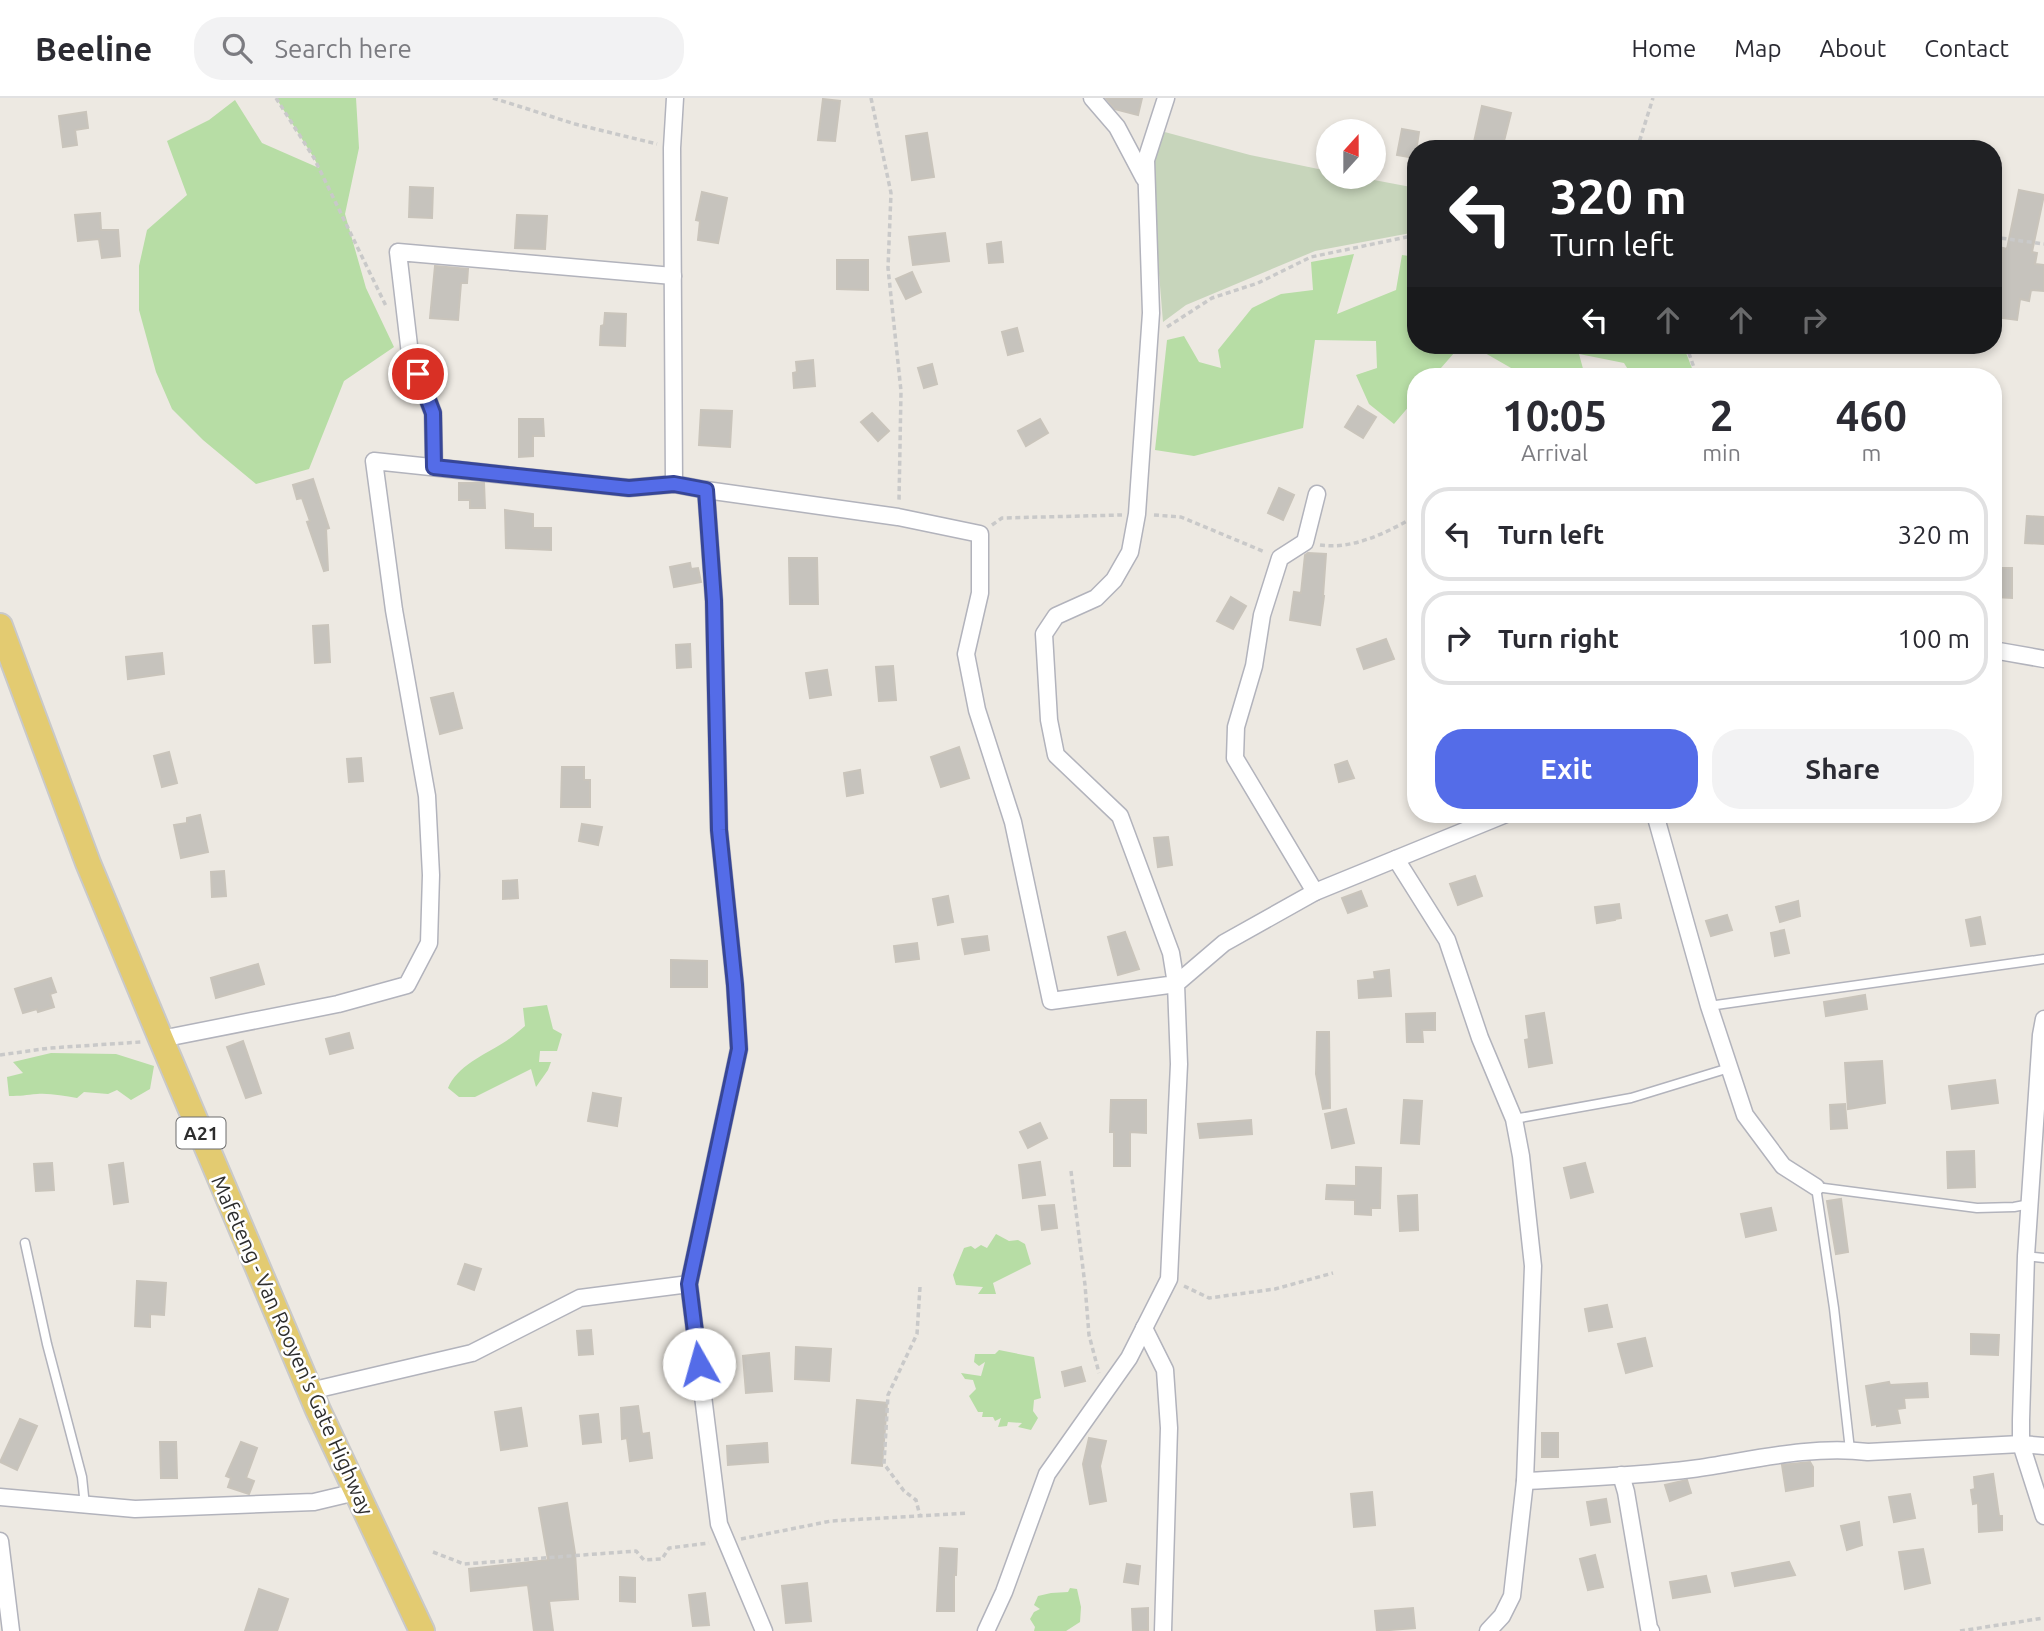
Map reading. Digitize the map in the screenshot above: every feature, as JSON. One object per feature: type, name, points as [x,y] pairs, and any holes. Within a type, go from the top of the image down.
[{"type":"main road","name":"Mafeteng - Van Rooyen's Gate Highway","points":[[0,626],[88,863],[161,1039],[310,1391],[422,1631]]},
{"type":"street","points":[[674,484],[675,98]]},
{"type":"street","points":[[1093,98],[1117,127],[1146,181]]},
{"type":"street","points":[[986,1631],[1004,1592],[1048,1474],[1129,1358],[1169,1279],[1179,1063],[1176,984],[1171,953],[1120,816],[1056,755],[1049,720],[1044,634],[1056,616],[1097,598],[1114,580],[1130,552],[1137,514],[1151,313],[1146,160],[1166,98]]},
{"type":"street","points":[[434,467],[433,413],[410,354],[398,252],[673,276]]},
{"type":"street","points":[[161,1039],[338,1004],[407,985],[429,943],[431,875],[427,796],[394,610],[374,461],[629,488],[674,484],[898,517],[980,534],[980,593],[966,654],[977,710],[1013,822],[1051,1001],[1176,984],[1224,943],[1315,892],[1484,823]]},
{"type":"street","points":[[706,490],[714,601],[719,830],[739,1049],[689,1284],[719,1524],[764,1631]]},
{"type":"street","points":[[1315,892],[1235,758],[1236,727],[1254,666],[1262,615],[1280,558],[1305,542],[1317,494]]},
{"type":"street","points":[[2002,652],[2044,659]]},
{"type":"street","points":[[1658,823],[1709,1006],[1745,1115],[1783,1166],[1816,1187]]},
{"type":"street","points":[[1396,859],[1447,940],[1480,1038],[1514,1119],[1521,1156],[1533,1266],[1525,1481],[1512,1596],[1502,1616],[1488,1631]]},
{"type":"street","points":[[2044,1019],[2026,1256],[2021,1444],[2044,1516]]},
{"type":"street","points":[[310,1391],[472,1353],[580,1298],[689,1284]]},
{"type":"street","points":[[1144,1328],[1165,1370],[1169,1428],[1163,1631]]},
{"type":"street","points":[[1525,1481],[1690,1469],[1800,1451],[1868,1452],[2021,1444],[2044,1446]]},
{"type":"street","points":[[1621,1475],[1651,1631]]},
{"type":"street","points":[[0,1497],[135,1509],[314,1502],[356,1492]]},
{"type":"street","points":[[0,1541],[11,1631]]},
{"type":"lane","points":[[1709,1006],[2044,959]]},
{"type":"lane","points":[[1514,1119],[1631,1098],[1729,1068]]},
{"type":"lane","points":[[1850,1450],[1834,1308],[1816,1187],[1977,1208],[2030,1204]]},
{"type":"lane","points":[[25,1243],[47,1344],[82,1477],[85,1506]]},
{"type":"lane","points":[[2026,1256],[2044,1258]]},
{"type":"path","points":[[276,98],[314,158],[392,317]]},
{"type":"path","points":[[493,98],[575,124],[673,148]]},
{"type":"path","points":[[871,98],[891,193],[888,268],[901,391],[898,517]]},
{"type":"path","points":[[1640,140],[1653,98]]},
{"type":"path","points":[[1149,338],[1212,298],[1258,283],[1311,257],[1407,238]]},
{"type":"path","points":[[2002,238],[2044,244]]},
{"type":"path","points":[[980,534],[1002,518],[1137,514],[1181,517],[1280,558]]},
{"type":"path","points":[[1305,542],[1335,547],[1386,533],[1407,521]]},
{"type":"path","points":[[0,1055],[161,1039]]},
{"type":"path","points":[[1071,1171],[1089,1335],[1105,1393]]},
{"type":"path","points":[[1169,1279],[1209,1298],[1275,1289],[1333,1273]]},
{"type":"path","points":[[920,1287],[917,1334],[888,1395],[884,1464],[904,1491],[916,1500],[920,1516]]},
{"type":"path","points":[[433,1552],[464,1564],[636,1551],[644,1560],[662,1559],[669,1548],[747,1539],[831,1521],[968,1513]]},
{"type":"path","points":[[1960,1631],[2044,1618]]},
{"type":"green space","points":[[276,98],[356,98],[359,148],[345,214],[366,288],[394,347],[344,381],[309,469],[256,484],[203,440],[172,409],[156,372],[139,310],[139,266],[147,230],[187,195],[167,141],[209,120],[235,100],[262,143],[319,168]]},
{"type":"green space","points":[[1161,131],[1250,155],[1316,169],[1316,189],[1386,189],[1386,182],[1407,186],[1407,234],[1315,251],[1186,305],[1163,322],[1151,176]]},
{"type":"green space","points":[[1354,254],[1337,314],[1396,290],[1402,255],[1407,256],[1407,354],[1453,354],[1441,368],[1407,368],[1407,409],[1394,424],[1369,404],[1356,375],[1377,368],[1376,341],[1315,340],[1303,428],[1194,456],[1155,450],[1167,340],[1184,336],[1199,362],[1221,368],[1218,350],[1252,308],[1281,294],[1313,290],[1311,262]]},
{"type":"green space","points":[[1487,354],[1579,354],[1583,368],[1511,368]]},
{"type":"green space","points":[[1579,354],[1686,354],[1692,368],[1627,368],[1624,363]]},
{"type":"green space","points":[[547,1005],[553,1029],[562,1034],[557,1051],[540,1051],[539,1062],[551,1062],[536,1087],[531,1069],[475,1097],[459,1097],[448,1088],[464,1067],[525,1026],[523,1008]]},
{"type":"green space","points":[[51,1053],[116,1054],[154,1066],[150,1089],[131,1100],[117,1090],[108,1094],[84,1092],[77,1098],[47,1094],[9,1096],[7,1077],[23,1073],[13,1062]]},
{"type":"green space","points":[[996,1234],[1009,1241],[1018,1240],[1025,1244],[1031,1264],[993,1283],[996,1294],[978,1294],[983,1287],[956,1285],[953,1275],[964,1248],[971,1246],[975,1249],[981,1245],[987,1248]]},
{"type":"green space","points":[[999,1350],[1034,1357],[1041,1398],[1034,1400],[1033,1411],[1038,1418],[1031,1430],[1018,1427],[1022,1423],[1008,1422],[1007,1426],[998,1427],[1001,1418],[995,1421],[993,1417],[982,1417],[983,1412],[978,1412],[969,1396],[976,1389],[973,1380],[965,1379],[961,1373],[981,1376],[985,1362],[979,1366],[974,1362],[975,1354],[995,1354]]},
{"type":"green space","points":[[1070,1588],[1077,1589],[1081,1607],[1080,1622],[1066,1631],[1034,1631],[1035,1627],[1030,1619],[1034,1612],[1040,1609],[1034,1605],[1038,1596],[1068,1592]]},
{"type":"building","points":[[1106,98],[1142,98],[1138,115],[1115,109]]},
{"type":"building","points":[[823,99],[840,101],[835,141],[818,140]]},
{"type":"building","points":[[1482,106],[1511,113],[1504,140],[1474,140]]},
{"type":"building","points":[[86,112],[88,128],[75,130],[77,145],[63,147],[59,116]]},
{"type":"building","points":[[1402,129],[1419,132],[1418,140],[1407,140],[1407,157],[1397,155]]},
{"type":"building","points":[[927,133],[934,177],[912,180],[906,136]]},
{"type":"building","points":[[410,187],[433,188],[432,218],[409,217]]},
{"type":"building","points":[[2019,190],[2044,195],[2032,252],[2037,253],[2035,264],[2044,265],[2044,291],[2031,290],[2029,301],[2020,299],[2017,320],[2002,318],[2002,256],[2003,248],[2007,249]]},
{"type":"building","points":[[702,192],[727,198],[718,243],[698,240],[700,221],[696,220]]},
{"type":"building","points":[[100,213],[101,230],[118,230],[120,256],[102,258],[99,239],[78,241],[75,215]]},
{"type":"building","points":[[517,215],[547,216],[545,249],[515,248]]},
{"type":"building","points":[[945,233],[949,261],[913,265],[909,237]]},
{"type":"building","points":[[1001,242],[1003,262],[989,263],[987,244]]},
{"type":"building","points":[[837,260],[868,260],[868,290],[837,289]]},
{"type":"building","points":[[435,266],[468,269],[467,283],[461,283],[458,320],[430,318]]},
{"type":"building","points":[[912,272],[921,292],[906,299],[896,279]]},
{"type":"building","points":[[605,313],[626,314],[625,346],[600,345]]},
{"type":"building","points":[[1017,328],[1023,351],[1008,355],[1002,332]]},
{"type":"building","points":[[813,360],[815,386],[794,388],[793,373],[797,372],[796,362]]},
{"type":"building","points":[[932,364],[937,384],[924,388],[918,368]]},
{"type":"building","points":[[1358,406],[1376,417],[1363,438],[1345,427]]},
{"type":"building","points":[[701,410],[732,411],[730,447],[699,445]]},
{"type":"building","points":[[872,413],[889,431],[878,441],[861,422]]},
{"type":"building","points":[[519,419],[543,419],[544,436],[533,436],[533,456],[519,457]]},
{"type":"building","points":[[1040,419],[1048,433],[1026,446],[1018,431]]},
{"type":"building","points":[[313,479],[329,528],[326,529],[328,570],[324,571],[307,522],[310,521],[302,498],[297,499],[293,485]]},
{"type":"building","points":[[459,483],[484,483],[485,508],[470,508],[470,500],[459,500]]},
{"type":"building","points":[[1279,488],[1294,495],[1283,520],[1268,513]]},
{"type":"building","points":[[505,510],[533,514],[533,528],[551,528],[551,550],[506,548]]},
{"type":"building","points":[[2027,516],[2044,517],[2044,544],[2025,543]]},
{"type":"building","points":[[1326,554],[1320,625],[1290,620],[1294,592],[1301,593],[1305,555]]},
{"type":"building","points":[[789,558],[817,558],[818,604],[790,604]]},
{"type":"building","points":[[690,563],[691,569],[698,568],[701,582],[674,587],[670,567]]},
{"type":"building","points":[[2002,568],[2012,568],[2012,598],[2002,597]]},
{"type":"building","points":[[1231,597],[1246,606],[1233,629],[1217,621]]},
{"type":"building","points":[[328,625],[330,662],[315,663],[313,626]]},
{"type":"building","points":[[1386,639],[1394,659],[1364,669],[1357,649]]},
{"type":"building","points":[[690,644],[691,667],[677,668],[676,645]]},
{"type":"building","points":[[162,653],[164,674],[128,679],[126,657]]},
{"type":"building","points":[[893,666],[896,700],[879,701],[876,667]]},
{"type":"building","points":[[827,670],[831,695],[810,698],[806,673]]},
{"type":"building","points":[[453,693],[462,728],[440,734],[431,698]]},
{"type":"building","points":[[959,747],[969,778],[941,787],[931,757]]},
{"type":"building","points":[[169,752],[177,783],[162,787],[154,756]]},
{"type":"building","points":[[361,758],[363,781],[349,782],[347,759]]},
{"type":"building","points":[[1347,761],[1354,778],[1339,782],[1335,765]]},
{"type":"building","points":[[562,767],[584,767],[584,780],[590,780],[590,807],[561,807]]},
{"type":"building","points":[[860,770],[863,793],[847,796],[844,773]]},
{"type":"building","points":[[200,815],[208,852],[181,858],[174,825],[187,823],[187,818]]},
{"type":"building","points":[[582,824],[602,827],[598,845],[579,841]]},
{"type":"building","points":[[1168,837],[1172,865],[1158,867],[1154,838]]},
{"type":"building","points":[[224,871],[226,896],[212,897],[211,872]]},
{"type":"building","points":[[1475,876],[1482,896],[1458,905],[1450,884]]},
{"type":"building","points":[[517,880],[518,898],[503,899],[503,881]]},
{"type":"building","points":[[1361,891],[1367,906],[1348,913],[1342,898]]},
{"type":"building","points":[[948,896],[953,922],[938,925],[933,899]]},
{"type":"building","points":[[1798,901],[1800,916],[1780,922],[1776,907]]},
{"type":"building","points":[[1619,904],[1621,918],[1597,923],[1595,907]]},
{"type":"building","points":[[1727,915],[1732,930],[1711,936],[1706,921]]},
{"type":"building","points":[[1980,917],[1985,944],[1971,946],[1966,920]]},
{"type":"building","points":[[1784,930],[1789,953],[1775,956],[1771,933]]},
{"type":"building","points":[[1125,932],[1139,969],[1118,975],[1108,937]]},
{"type":"building","points":[[987,936],[989,950],[965,954],[962,939]]},
{"type":"building","points":[[917,943],[919,959],[896,962],[894,946]]},
{"type":"building","points":[[671,960],[707,961],[707,987],[671,987]]},
{"type":"building","points":[[258,964],[264,984],[216,998],[211,978]]},
{"type":"building","points":[[1389,970],[1391,996],[1359,998],[1358,981],[1375,979],[1374,972]]},
{"type":"building","points":[[51,978],[56,992],[50,994],[54,1007],[23,1013],[15,989]]},
{"type":"building","points":[[1865,995],[1867,1009],[1826,1016],[1824,1002]]},
{"type":"building","points":[[1435,1013],[1435,1030],[1422,1030],[1423,1042],[1407,1042],[1406,1014]]},
{"type":"building","points":[[1544,1013],[1552,1063],[1529,1067],[1525,1040],[1529,1039],[1526,1016]]},
{"type":"building","points":[[1317,1032],[1329,1032],[1330,1108],[1323,1109],[1316,1074]]},
{"type":"building","points":[[349,1033],[353,1048],[330,1054],[326,1039]]},
{"type":"building","points":[[243,1041],[261,1093],[246,1098],[227,1047]]},
{"type":"building","points":[[1882,1061],[1885,1103],[1848,1109],[1845,1063]]},
{"type":"building","points":[[1995,1080],[1998,1103],[1952,1109],[1949,1086]]},
{"type":"building","points":[[593,1093],[621,1098],[617,1126],[588,1121]]},
{"type":"building","points":[[1111,1100],[1146,1100],[1146,1133],[1130,1132],[1130,1166],[1114,1166],[1114,1132],[1110,1132]]},
{"type":"building","points":[[1404,1100],[1422,1101],[1419,1144],[1401,1143]]},
{"type":"building","points":[[1845,1104],[1847,1128],[1831,1129],[1830,1105]]},
{"type":"building","points":[[1346,1109],[1354,1143],[1332,1148],[1325,1114]]},
{"type":"building","points":[[1251,1120],[1252,1134],[1200,1138],[1198,1124]]},
{"type":"building","points":[[1040,1123],[1047,1138],[1028,1148],[1020,1132]]},
{"type":"building","points":[[1974,1151],[1975,1187],[1948,1188],[1947,1152]]},
{"type":"building","points":[[1040,1162],[1045,1195],[1023,1198],[1019,1165]]},
{"type":"building","points":[[52,1163],[54,1190],[36,1191],[34,1164]]},
{"type":"building","points":[[123,1163],[128,1202],[114,1204],[109,1165]]},
{"type":"building","points":[[1585,1163],[1593,1192],[1571,1198],[1564,1168]]},
{"type":"building","points":[[1356,1167],[1381,1168],[1380,1208],[1371,1208],[1371,1215],[1355,1214],[1355,1200],[1326,1199],[1327,1185],[1356,1186]]},
{"type":"building","points":[[1417,1195],[1418,1230],[1400,1231],[1398,1196]]},
{"type":"building","points":[[1841,1199],[1848,1252],[1836,1254],[1827,1201]]},
{"type":"building","points":[[1054,1205],[1057,1228],[1042,1230],[1039,1206]]},
{"type":"building","points":[[1771,1208],[1776,1230],[1746,1237],[1741,1214]]},
{"type":"building","points":[[465,1264],[481,1269],[474,1290],[458,1284]]},
{"type":"building","points":[[137,1281],[166,1283],[164,1315],[150,1314],[150,1327],[135,1326]]},
{"type":"building","points":[[1607,1305],[1612,1327],[1589,1331],[1585,1309]]},
{"type":"building","points":[[591,1330],[593,1354],[579,1355],[577,1331]]},
{"type":"building","points":[[1971,1334],[1999,1335],[1998,1355],[1971,1354]]},
{"type":"building","points":[[1645,1338],[1652,1366],[1626,1373],[1618,1344]]},
{"type":"building","points":[[796,1347],[831,1349],[829,1381],[795,1379]]},
{"type":"building","points":[[769,1353],[772,1391],[746,1393],[743,1356]]},
{"type":"building","points":[[1081,1367],[1085,1381],[1065,1386],[1062,1372]]},
{"type":"building","points":[[1889,1382],[1890,1385],[1927,1383],[1928,1397],[1904,1398],[1905,1408],[1897,1409],[1900,1423],[1872,1425],[1866,1386]]},
{"type":"building","points":[[857,1400],[887,1403],[882,1466],[852,1463]]},
{"type":"building","points":[[638,1406],[642,1434],[649,1433],[652,1458],[630,1461],[627,1438],[622,1439],[621,1408]]},
{"type":"building","points":[[521,1408],[527,1446],[501,1450],[495,1412]]},
{"type":"building","points":[[598,1414],[601,1442],[583,1444],[580,1416]]},
{"type":"building","points":[[20,1419],[37,1426],[17,1470],[0,1462]]},
{"type":"building","points":[[1542,1433],[1558,1433],[1558,1457],[1542,1457]]},
{"type":"building","points":[[1089,1438],[1106,1441],[1100,1466],[1106,1501],[1090,1504],[1083,1464]]},
{"type":"building","points":[[160,1442],[176,1442],[177,1478],[161,1478]]},
{"type":"building","points":[[241,1442],[257,1448],[246,1478],[254,1481],[249,1494],[228,1487],[231,1478],[226,1476]]},
{"type":"building","points":[[767,1443],[768,1462],[728,1465],[727,1446]]},
{"type":"building","points":[[1810,1462],[1813,1467],[1813,1486],[1786,1491],[1782,1465]]},
{"type":"building","points":[[1993,1474],[1999,1516],[2002,1516],[2002,1530],[1979,1532],[1978,1503],[1973,1504],[1971,1490],[1975,1489],[1974,1477]]},
{"type":"building","points":[[1687,1480],[1691,1493],[1670,1501],[1665,1485]]},
{"type":"building","points":[[1372,1492],[1375,1525],[1354,1527],[1351,1494]]},
{"type":"building","points":[[1910,1494],[1915,1518],[1894,1522],[1889,1497]]},
{"type":"building","points":[[1606,1499],[1610,1522],[1591,1525],[1587,1502]]},
{"type":"building","points":[[567,1503],[575,1553],[578,1599],[549,1601],[553,1631],[534,1631],[528,1585],[471,1591],[469,1569],[548,1560],[539,1508]]},
{"type":"building","points":[[1859,1522],[1862,1545],[1847,1550],[1841,1526]]},
{"type":"building","points":[[940,1548],[957,1549],[954,1611],[937,1611]]},
{"type":"building","points":[[1923,1549],[1930,1583],[1905,1589],[1899,1552]]},
{"type":"building","points":[[1595,1555],[1603,1587],[1588,1590],[1580,1559]]},
{"type":"building","points":[[1789,1562],[1795,1575],[1735,1586],[1732,1573]]},
{"type":"building","points":[[1127,1564],[1140,1566],[1138,1584],[1124,1582]]},
{"type":"building","points":[[1706,1576],[1710,1592],[1673,1598],[1670,1582]]},
{"type":"building","points":[[620,1577],[635,1578],[635,1602],[620,1601]]},
{"type":"building","points":[[807,1583],[811,1621],[786,1623],[782,1586]]},
{"type":"building","points":[[259,1589],[288,1599],[277,1631],[245,1631]]},
{"type":"building","points":[[705,1593],[709,1625],[693,1626],[689,1595]]},
{"type":"building","points":[[1148,1608],[1148,1630],[1133,1631],[1132,1609]]},
{"type":"building","points":[[1413,1608],[1415,1628],[1377,1631],[1375,1611]]},
{"type":"route","points":[[418,374],[433,413],[434,467],[629,488],[674,484],[706,490],[714,601],[719,830],[739,1049],[689,1284],[699,1364]]}]
